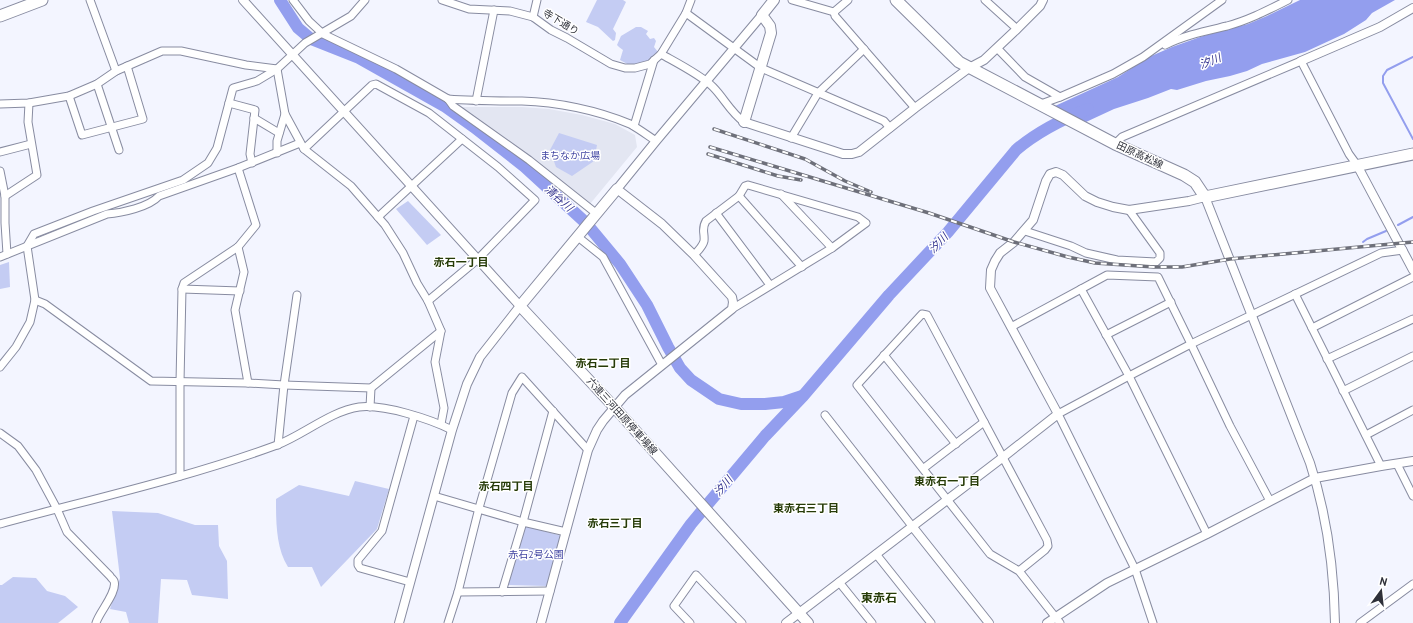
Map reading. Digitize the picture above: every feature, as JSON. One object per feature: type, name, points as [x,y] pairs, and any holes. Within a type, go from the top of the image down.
[{"type":"main road","points":[[0,16],[42,0]]},
{"type":"main road","points":[[744,122],[772,33],[770,26],[762,15],[774,0]]},
{"type":"main road","name":"田原高松線","points":[[896,0],[959,62],[1116,144],[1184,175],[1195,182],[1205,197]]},
{"type":"main road","points":[[1205,197],[1413,154]]},
{"type":"main road","points":[[520,306],[617,189]]},
{"type":"main road","name":"六連三河田原停車場線","points":[[520,306],[615,408],[693,497],[808,623]]},
{"type":"street","points":[[90,0],[116,71]]},
{"type":"street","points":[[243,0],[520,306],[490,343],[473,370],[467,384],[452,430],[399,623]]},
{"type":"street","points":[[293,0],[322,34],[396,68],[448,99],[454,106],[529,160],[596,216]]},
{"type":"street","points":[[0,367],[16,347],[30,322],[35,300],[27,246],[34,234],[93,211],[183,180],[208,163],[217,148],[233,88],[257,81],[277,69],[305,43],[350,16],[365,0]]},
{"type":"street","name":"寺下通り","points":[[442,0],[469,8],[510,11],[533,17],[551,30],[611,64],[625,68],[635,68],[650,64],[661,54],[686,13],[691,0]]},
{"type":"street","points":[[533,17],[537,0]]},
{"type":"street","points":[[792,0],[834,12]]},
{"type":"street","points":[[834,12],[848,0]]},
{"type":"street","points":[[985,0],[1017,29]]},
{"type":"street","points":[[661,54],[706,81],[714,88],[737,117],[744,122],[843,154],[852,154],[859,152],[915,108],[970,68],[984,60],[1040,6],[1043,0]]},
{"type":"street","points":[[1043,105],[1113,74],[1142,57],[1185,36],[1239,22],[1265,12],[1288,0]]},
{"type":"street","points":[[1142,57],[1219,1]]},
{"type":"street","points":[[1116,144],[1122,137],[1380,27],[1413,8]]},
{"type":"street","points":[[476,102],[494,10]]},
{"type":"street","points":[[834,12],[835,16],[915,108]]},
{"type":"street","points":[[686,13],[761,68],[818,94],[884,121],[890,128]]},
{"type":"street","points":[[732,309],[732,297],[694,255],[662,224],[617,189],[762,15]]},
{"type":"street","points":[[997,48],[1025,77],[1060,97]]},
{"type":"street","points":[[791,138],[818,94],[864,49]]},
{"type":"street","points":[[0,104],[29,104],[69,96],[97,84],[116,71],[162,51],[181,51],[246,66],[277,69]]},
{"type":"street","points":[[634,126],[654,60]]},
{"type":"street","points":[[1302,61],[1349,154],[1357,166],[1413,270]]},
{"type":"street","points":[[69,96],[82,135],[143,118],[127,66]]},
{"type":"street","points":[[277,69],[285,114],[302,146],[351,186],[386,226],[428,301],[442,331],[435,362],[444,408],[441,424]]},
{"type":"street","points":[[97,84],[119,150]]},
{"type":"street","points":[[0,257],[107,214],[122,213],[155,201],[159,196],[277,153],[302,146],[344,112],[372,85],[376,84],[429,113],[498,167],[535,200],[478,259],[428,301]]},
{"type":"street","points":[[448,99],[476,102],[523,102],[549,104],[608,116],[634,126],[656,141]]},
{"type":"street","points":[[229,103],[255,110],[250,154],[252,163]]},
{"type":"street","points":[[5,196],[37,175],[28,122],[29,104]]},
{"type":"street","points":[[277,153],[277,142],[285,114]]},
{"type":"street","points":[[254,118],[279,133]]},
{"type":"street","points":[[378,217],[462,139]]},
{"type":"street","points":[[0,152],[31,144]]},
{"type":"street","points":[[180,476],[182,290],[184,283],[238,247],[256,225],[238,168]]},
{"type":"street","points":[[0,171],[5,196],[2,224],[7,254]]},
{"type":"street","points":[[1153,623],[1135,569],[1058,414],[990,288],[991,270],[1000,253],[1014,242],[1033,220],[1046,181],[1050,174],[1056,172],[1063,175],[1084,196],[1113,207],[1129,210],[1189,201],[1205,197],[1315,478],[1327,528],[1334,581],[1336,623]]},
{"type":"street","points":[[541,623],[588,450],[603,420],[625,395],[732,309],[832,248],[866,222],[858,217],[748,185],[745,186],[739,196],[706,221],[703,225],[704,240],[702,246],[694,255]]},
{"type":"street","points":[[781,194],[832,248]]},
{"type":"street","points":[[739,196],[802,267]]},
{"type":"street","points":[[1024,231],[1071,246],[1086,253],[1117,260],[1156,262],[1160,258],[1160,254],[1129,210]]},
{"type":"street","points":[[716,213],[770,285]]},
{"type":"street","points":[[579,235],[602,257],[662,365]]},
{"type":"street","points":[[238,247],[244,272],[235,310],[248,383]]},
{"type":"street","points":[[786,623],[1058,414],[1251,314],[1381,253],[1403,250]]},
{"type":"street","points":[[1011,327],[1107,275],[1158,277],[1230,426],[1270,501]]},
{"type":"street","points":[[1312,328],[1413,277]]},
{"type":"street","points":[[1081,288],[1129,376],[1207,534]]},
{"type":"street","points":[[182,290],[240,291]]},
{"type":"street","points":[[1295,294],[1381,466]]},
{"type":"street","points":[[278,444],[284,385],[297,295]]},
{"type":"street","points":[[35,300],[45,304],[150,381],[371,388],[442,331]]},
{"type":"street","points":[[1106,335],[1170,302]]},
{"type":"street","points":[[1019,571],[1045,550],[1048,546],[1047,540],[927,315],[922,314],[857,385],[924,468],[990,554],[1019,571],[1058,620]]},
{"type":"street","points":[[1327,359],[1413,319]]},
{"type":"street","points":[[884,355],[956,444]]},
{"type":"street","points":[[1343,391],[1413,356]]},
{"type":"street","points":[[448,623],[458,592],[512,393],[522,377],[588,450]]},
{"type":"street","points":[[370,407],[371,388]]},
{"type":"street","points":[[0,524],[180,476],[278,444],[336,415],[357,408],[385,408],[441,424],[452,430]]},
{"type":"street","points":[[1366,435],[1413,410]]},
{"type":"street","points":[[502,592],[523,522],[553,411]]},
{"type":"street","points":[[825,415],[989,623]]},
{"type":"street","points":[[410,582],[360,568],[358,565],[358,560],[382,532],[414,416]]},
{"type":"street","points":[[924,468],[984,422]]},
{"type":"street","points":[[0,433],[18,446],[36,470],[57,509],[67,532],[114,582],[113,591],[96,623]]},
{"type":"street","points":[[1047,623],[1058,620],[1107,583],[1207,534],[1315,478],[1413,461]]},
{"type":"street","points":[[1396,464],[1413,496]]},
{"type":"street","points":[[434,496],[480,508],[523,522],[566,532]]},
{"type":"street","points":[[876,554],[931,623]]},
{"type":"street","points":[[690,623],[674,606],[696,575],[742,623]]},
{"type":"street","points":[[839,582],[872,623]]},
{"type":"street","points":[[1360,623],[1413,584]]},
{"type":"street","points":[[458,592],[550,591]]},
{"type":"shaded area","points":[[461,107],[522,107],[549,109],[582,115],[615,124],[635,135],[637,147],[590,204],[516,146],[461,110]]},
{"type":"green space","points":[[597,0],[623,0],[626,2],[613,29],[616,33],[615,40],[613,41],[598,27],[586,22]]},
{"type":"green space","points":[[636,27],[641,27],[648,31],[646,34],[650,39],[654,38],[656,41],[654,47],[658,52],[651,61],[631,66],[620,60],[623,50],[617,45],[621,36]]},
{"type":"green space","name":"まちなか広場","points":[[559,133],[597,145],[594,161],[572,176],[556,167],[550,150]]},
{"type":"green space","points":[[408,201],[441,235],[427,245],[396,209]]},
{"type":"green space","points":[[9,262],[10,287],[0,289],[0,265]]},
{"type":"green space","points":[[355,481],[389,489],[377,529],[321,587],[312,567],[288,567],[284,560],[279,543],[276,517],[276,499],[299,485],[349,496]]},
{"type":"green space","points":[[112,511],[158,513],[195,525],[218,525],[219,546],[227,561],[228,599],[192,595],[187,580],[161,579],[158,623],[129,623],[126,612],[110,609],[120,578]]},
{"type":"green space","name":"赤石2号公園","points":[[525,526],[562,536],[547,586],[507,585]]},
{"type":"green space","points":[[13,577],[36,578],[47,591],[65,596],[78,607],[58,623],[0,623],[0,585]]},
{"type":"water","points":[[1300,0],[1395,0],[1372,13],[1366,20],[1344,34],[1305,52],[1262,64],[1247,71],[1230,76],[1206,81],[1177,90],[1171,89],[1114,109],[1086,122],[1055,106],[1118,77],[1149,57],[1172,47],[1203,36],[1248,24]]},
{"type":"waterway","name":"清谷川","points":[[280,0],[298,28],[311,39],[359,58],[446,107],[525,167],[586,223],[620,264],[647,305],[680,368],[691,380],[719,399],[741,404],[784,402],[802,396]]},
{"type":"waterway","points":[[1413,57],[1387,70],[1383,76],[1383,83],[1413,139]]},
{"type":"waterway","name":"汐川","points":[[620,623],[691,524],[765,436],[803,396],[889,295],[948,232],[1016,150],[1050,126],[1088,109]]},
{"type":"waterway","points":[[1398,225],[1413,217]]},
{"type":"waterway","points":[[1363,242],[1386,231]]},
{"type":"railway","points":[[714,129],[805,159],[845,181],[871,192]]},
{"type":"railway","points":[[710,147],[929,213],[1014,242],[1095,263],[1154,267],[1182,267],[1230,259],[1413,242]]},
{"type":"railway","points":[[708,154],[778,176],[801,180]]},
{"type":"district","name":"赤石一丁目","points":[[461,262]]},
{"type":"district","name":"赤石二丁目","points":[[603,363]]},
{"type":"district","name":"東赤石一丁目","points":[[947,481]]},
{"type":"district","name":"赤石四丁目","points":[[506,486]]},
{"type":"district","name":"東赤石三丁目","points":[[806,508]]},
{"type":"district","name":"赤石三丁目","points":[[615,523]]},
{"type":"district","name":"東赤石","points":[[879,597]]}]
